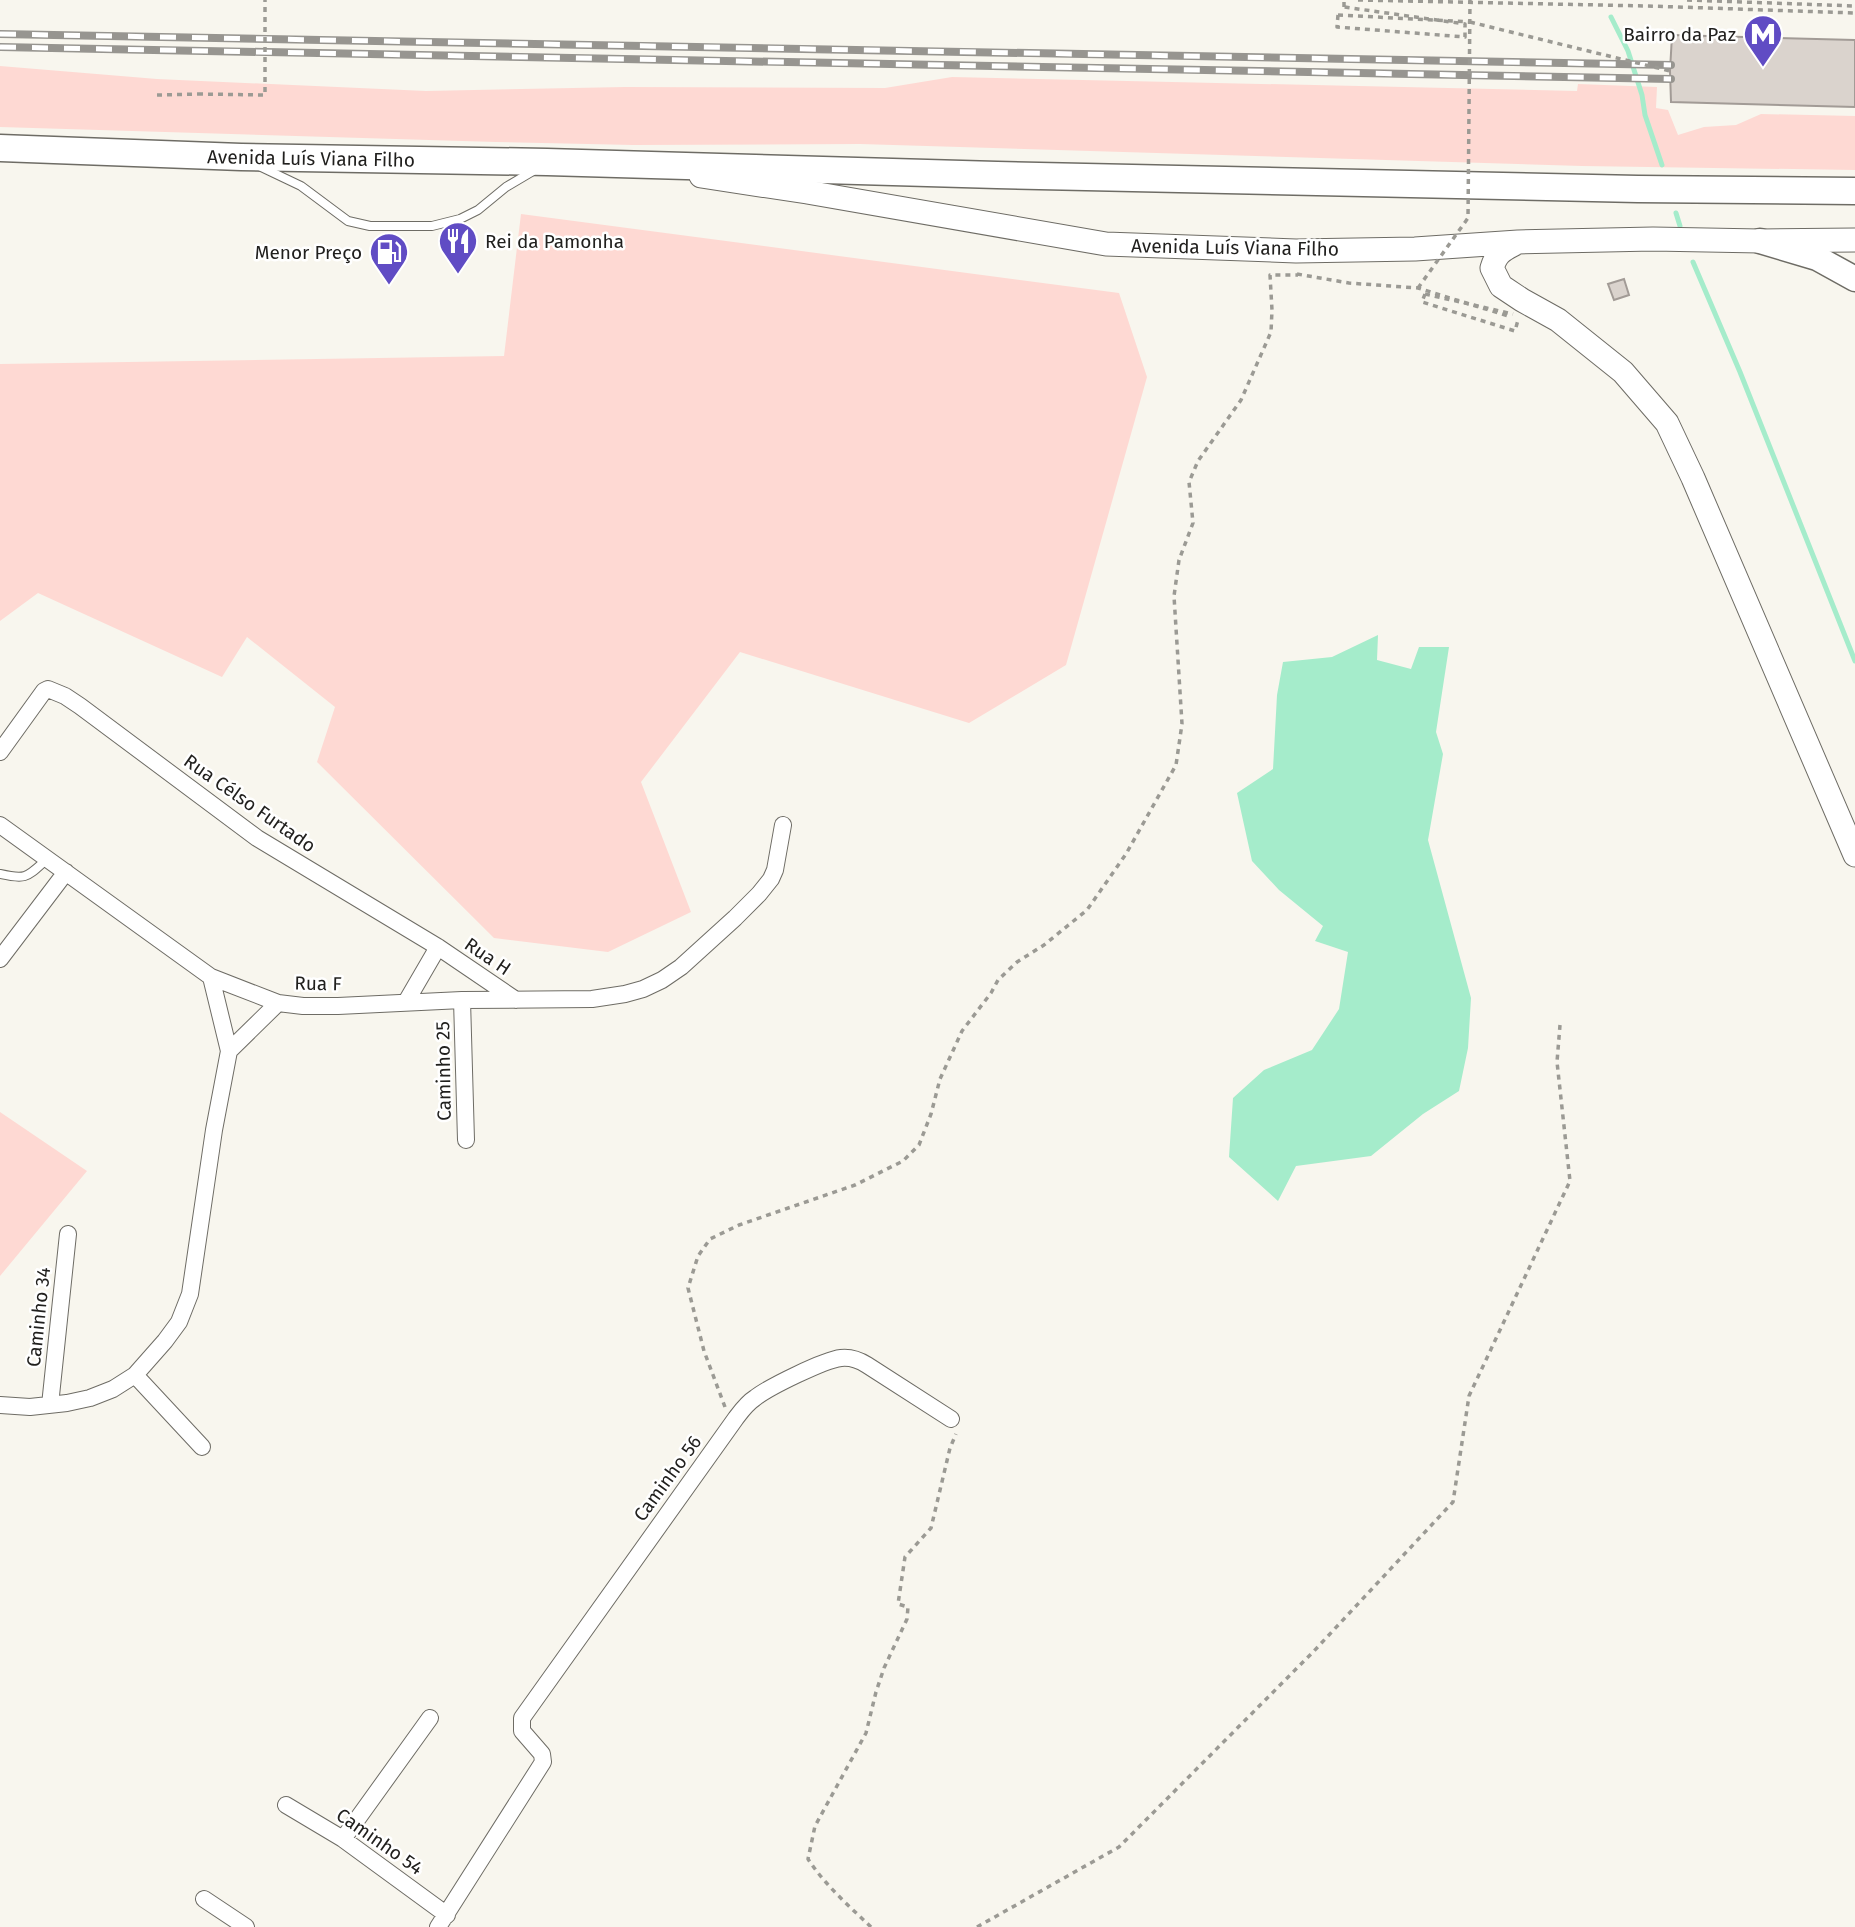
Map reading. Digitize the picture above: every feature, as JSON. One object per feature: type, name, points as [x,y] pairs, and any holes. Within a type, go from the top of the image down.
[{"type":"highway","name":"Avenida Luís Viana Filho","points":[[0,148],[241,157],[547,162],[1638,190],[1855,191]]},
{"type":"main road","name":"Avenida Luís Viana Filho","points":[[621,164],[807,192],[1106,244],[1296,251],[1653,239],[1855,240]]},
{"type":"main road","points":[[1756,241],[1817,258],[1855,279]]},
{"type":"main road","points":[[1518,242],[1496,256],[1493,268],[1501,286],[1558,320],[1623,372],[1667,423],[1855,855]]},
{"type":"street","name":"Rua Célso Furtado","points":[[0,752],[44,691],[48,689],[65,696],[257,838],[438,947]]},
{"type":"street","points":[[0,825],[211,977],[278,1003]]},
{"type":"street","name":"Rua F","points":[[229,1051],[278,1003],[338,1006],[462,1000],[592,999],[643,989],[681,967],[735,918],[771,879],[777,864],[783,825]]},
{"type":"street","points":[[0,959],[66,872]]},
{"type":"street","name":"Rua H","points":[[438,947],[516,1000]]},
{"type":"street","points":[[406,1002],[438,947]]},
{"type":"street","points":[[0,1405],[50,1405],[90,1398],[113,1389],[135,1376],[179,1322],[190,1294],[214,1130],[229,1051],[211,977]]},
{"type":"street","name":"Caminho 25","points":[[462,1000],[466,1140]]},
{"type":"street","name":"Caminho 34","points":[[50,1405],[68,1234]]},
{"type":"street","name":"Caminho 56","points":[[443,1921],[544,1758],[522,1731],[522,1718],[748,1403],[758,1395],[826,1363],[843,1358],[858,1360],[867,1365],[951,1419]]},
{"type":"street","points":[[135,1376],[202,1447]]},
{"type":"street","points":[[343,1839],[430,1718]]},
{"type":"street","name":"Caminho 54","points":[[286,1805],[343,1839],[443,1921]]},
{"type":"street","points":[[204,1899],[246,1927]]},
{"type":"lane","points":[[241,157],[301,186],[348,221],[370,226],[432,226],[460,219],[478,210],[506,187],[547,162]]},
{"type":"lane","points":[[0,874],[28,876],[47,859]]},
{"type":"path","points":[[157,95],[265,94],[265,0]]},
{"type":"path","points":[[1344,0],[1344,7],[1384,13],[1438,20],[1451,22],[1465,24],[1465,37],[1337,27],[1338,15],[1443,21],[1469,22],[1670,71]]},
{"type":"path","points":[[1358,0],[1855,13]]},
{"type":"path","points":[[1418,288],[1468,218],[1470,0]]},
{"type":"path","points":[[1687,0],[1855,6]]},
{"type":"path","points":[[1296,251],[1297,275]]},
{"type":"path","points":[[732,1424],[704,1351],[688,1288],[698,1256],[710,1239],[739,1225],[855,1185],[902,1161],[919,1145],[940,1079],[962,1031],[998,980],[1017,962],[1044,945],[1087,910],[1126,854],[1176,765],[1182,724],[1174,596],[1179,561],[1193,523],[1189,482],[1198,461],[1241,400],[1271,332],[1270,275],[1297,275],[1349,283],[1418,288],[1455,300],[1468,304],[1480,308],[1518,320],[1514,331],[1422,302],[1424,294],[1462,303],[1475,305],[1513,314]]},
{"type":"path","points":[[977,1927],[1119,1847],[1314,1651],[1453,1502],[1469,1396],[1570,1181],[1557,1062],[1560,1025]]},
{"type":"path","points":[[871,1927],[842,1900],[808,1859],[815,1826],[866,1733],[884,1668],[907,1619],[908,1606],[898,1604],[905,1557],[931,1528],[950,1448],[961,1421],[951,1419]]},
{"type":"shaded area","points":[[0,66],[157,79],[426,91],[625,87],[885,88],[952,77],[1577,91],[1578,84],[1657,87],[1656,108],[1668,110],[1678,135],[1704,127],[1736,125],[1761,114],[1855,116],[1855,170],[1582,166],[860,144],[633,145],[496,142],[0,127]]},
{"type":"shaded area","points":[[521,214],[1119,293],[1147,377],[1066,665],[969,723],[740,652],[641,782],[691,912],[608,952],[494,938],[317,762],[335,707],[247,637],[222,677],[38,593],[0,621],[0,364],[504,356]]},
{"type":"shaded area","points":[[1378,635],[1377,660],[1411,669],[1419,647],[1449,647],[1436,732],[1443,754],[1428,840],[1471,998],[1468,1048],[1459,1091],[1423,1114],[1371,1156],[1296,1166],[1278,1201],[1229,1157],[1233,1098],[1264,1070],[1312,1050],[1339,1009],[1348,952],[1315,941],[1323,926],[1279,890],[1252,861],[1237,793],[1273,769],[1277,695],[1283,662],[1332,657]]},
{"type":"shaded area","points":[[0,1112],[87,1171],[0,1276]]},
{"type":"building","name":"Bairro da Paz","points":[[1672,35],[1855,40],[1855,107],[1671,102]]},
{"type":"building","points":[[1624,279],[1629,295],[1614,300],[1608,284]]},
{"type":"waterway","points":[[1611,17],[1628,51],[1662,165]]},
{"type":"waterway","points":[[1676,213],[1680,226]]},
{"type":"waterway","points":[[1693,262],[1740,372],[1855,661]]},
{"type":"railway","points":[[0,34],[1671,65]]},
{"type":"railway","points":[[0,47],[1671,79]]},
{"type":"place","name":"Bairro da Paz","points":[[1763,68]]},
{"type":"place","name":"Rei da Pamonha","points":[[458,275]]},
{"type":"place","name":"Menor Preço","points":[[389,286]]}]
